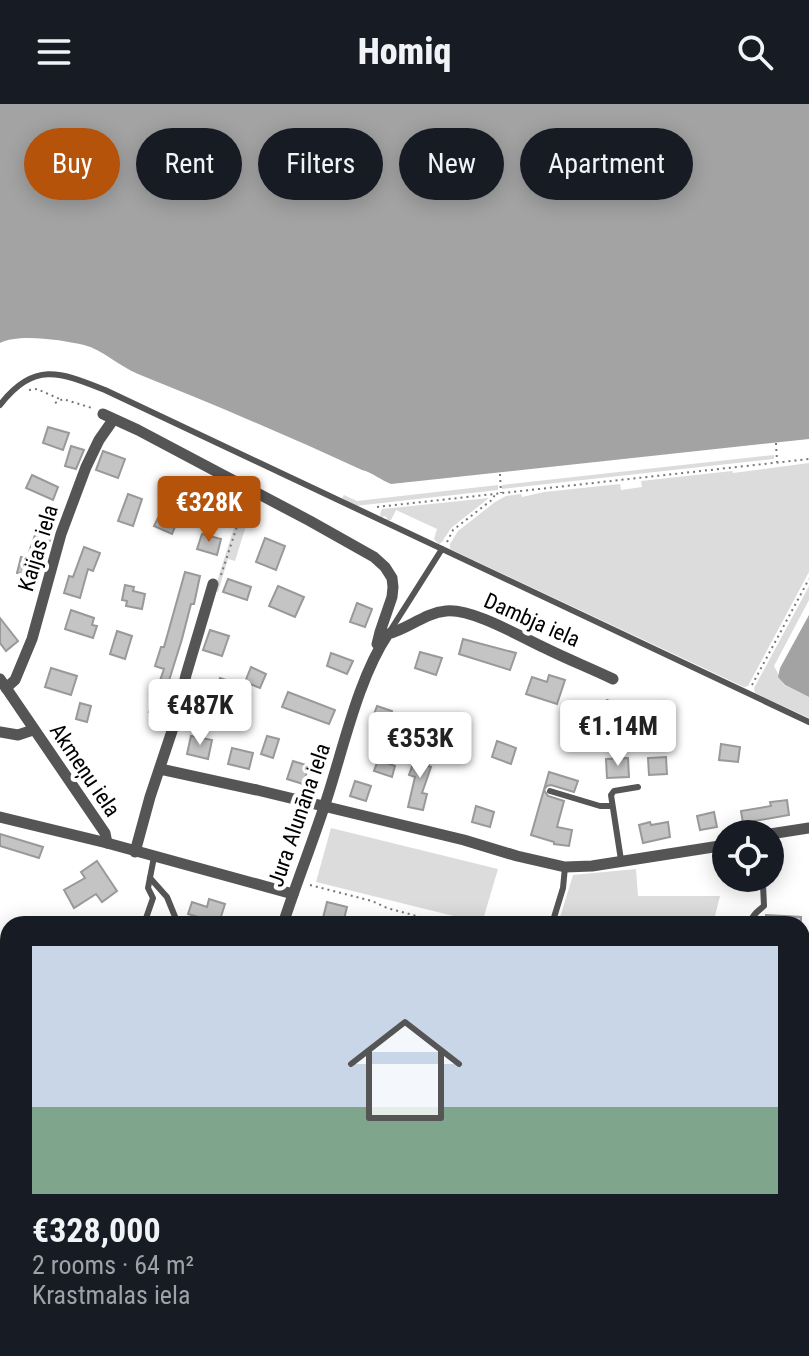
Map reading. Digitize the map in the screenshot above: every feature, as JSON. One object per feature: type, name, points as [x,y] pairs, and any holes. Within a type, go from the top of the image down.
[{"type":"street","points":[[108,417],[138,430],[374,557],[392,578],[392,597],[376,651]]},
{"type":"street","name":"Kaijas iela","points":[[3,684],[15,680],[32,639],[61,534],[108,417]]},
{"type":"street","points":[[135,852],[213,584]]},
{"type":"street","name":"Dambja iela","points":[[388,634],[427,616],[460,611],[613,679]]},
{"type":"street","name":"Jura Alunāna iela","points":[[286,916],[360,695],[376,651],[388,634]]},
{"type":"street","name":"Akmeņu iela","points":[[3,684],[105,833],[107,843],[293,894]]},
{"type":"street","points":[[0,732],[18,735],[33,730]]},
{"type":"street","points":[[160,769],[325,806],[565,867],[592,866],[712,848]]},
{"type":"street","points":[[0,817],[107,843]]},
{"type":"street","points":[[784,832],[809,828]]},
{"type":"lane","points":[[0,405],[29,378],[48,374],[69,376],[105,390],[809,722]]},
{"type":"lane","name":"Jura Alunāna iela","points":[[388,634],[442,549]]},
{"type":"lane","points":[[621,860],[611,795],[614,791],[638,787]]},
{"type":"lane","points":[[550,791],[600,806],[611,806]]},
{"type":"lane","points":[[147,916],[153,898],[148,888],[154,857]]},
{"type":"lane","points":[[554,916],[563,888],[565,867]]},
{"type":"lane","points":[[150,878],[167,897],[175,916]]},
{"type":"lane","points":[[754,916],[764,906],[763,892]]},
{"type":"path","points":[[11,392],[37,389],[62,400]]},
{"type":"path","points":[[55,403],[70,400],[108,417]]},
{"type":"path","points":[[776,443],[777,463]]},
{"type":"path","points":[[369,515],[380,506],[809,459]]},
{"type":"path","points":[[500,474],[501,494]]},
{"type":"path","points":[[213,584],[219,582],[249,489]]},
{"type":"path","points":[[442,549],[453,530],[493,499],[495,494]]},
{"type":"path","points":[[748,693],[809,579]]},
{"type":"path","points":[[298,882],[417,916]]},
{"type":"shaded area","points":[[0,104],[809,104],[809,439],[391,484],[138,374],[91,347],[41,338],[18,338],[0,343]]},
{"type":"shaded area","points":[[774,455],[774,459],[502,489],[502,485]]},
{"type":"shaded area","points":[[809,463],[809,572],[748,686],[744,687],[450,549],[458,531],[506,496],[521,494],[522,497],[620,484],[621,490],[642,487],[641,481]]},
{"type":"shaded area","points":[[498,485],[498,490],[355,506],[342,498],[344,495],[357,501]]},
{"type":"shaded area","points":[[245,493],[255,497],[235,561],[228,559],[218,592],[214,591]]},
{"type":"shaded area","points":[[489,498],[451,528],[439,544],[434,539],[437,529],[396,510],[391,520],[382,518],[380,514],[382,509]]},
{"type":"shaded area","points":[[809,586],[809,600],[774,666],[784,685],[809,697],[809,718],[755,693],[754,688]]},
{"type":"shaded area","points":[[809,615],[809,697],[785,685],[778,677]]},
{"type":"shaded area","points":[[331,828],[498,869],[484,916],[454,916],[316,882]]},
{"type":"shaded area","points":[[636,869],[638,896],[720,896],[715,916],[560,916],[573,875]]},
{"type":"building","points":[[48,427],[69,433],[63,450],[43,443]]},
{"type":"building","points":[[71,446],[84,450],[76,469],[65,466]]},
{"type":"building","points":[[103,451],[125,459],[118,478],[96,470]]},
{"type":"building","points":[[32,475],[58,487],[53,500],[26,488]]},
{"type":"building","points":[[128,494],[142,499],[133,526],[118,521]]},
{"type":"building","points":[[213,500],[229,507],[225,518],[209,512]]},
{"type":"building","points":[[165,517],[177,522],[172,534],[154,526],[158,518],[163,520]]},
{"type":"building","points":[[36,532],[51,537],[44,557],[29,552]]},
{"type":"building","points":[[202,534],[221,539],[217,555],[197,549]]},
{"type":"building","points":[[265,538],[285,546],[276,570],[256,562]]},
{"type":"building","points":[[84,547],[100,553],[93,571],[88,569],[80,598],[64,593]]},
{"type":"building","points":[[21,557],[32,560],[28,575],[17,573]]},
{"type":"building","points":[[185,572],[200,576],[161,716],[149,712],[164,669],[155,666],[161,647],[164,647]]},
{"type":"building","points":[[228,579],[251,587],[247,600],[223,592]]},
{"type":"building","points":[[125,585],[145,594],[142,609],[126,606],[127,601],[122,600]]},
{"type":"building","points":[[278,586],[304,597],[295,617],[269,606]]},
{"type":"building","points":[[357,603],[372,609],[365,627],[350,622]]},
{"type":"building","points":[[71,610],[94,618],[92,625],[97,626],[93,638],[65,629]]},
{"type":"building","points":[[0,618],[18,641],[6,651],[0,643]]},
{"type":"building","points":[[210,630],[229,636],[222,656],[203,650]]},
{"type":"building","points":[[117,631],[132,636],[125,659],[110,654]]},
{"type":"building","points":[[463,639],[516,653],[510,670],[459,654]]},
{"type":"building","points":[[420,652],[442,658],[436,675],[415,668]]},
{"type":"building","points":[[331,653],[353,661],[347,674],[327,666]]},
{"type":"building","points":[[251,667],[266,674],[260,688],[245,682]]},
{"type":"building","points":[[51,668],[77,676],[71,695],[45,687]]},
{"type":"building","points":[[549,675],[565,680],[557,704],[526,694],[532,677],[547,682]]},
{"type":"building","points":[[220,678],[238,684],[232,699],[215,692]]},
{"type":"building","points":[[288,692],[335,710],[329,724],[282,707]]},
{"type":"building","points":[[607,700],[625,708],[614,735],[596,728]]},
{"type":"building","points":[[80,703],[91,706],[87,722],[76,719]]},
{"type":"building","points":[[377,706],[392,711],[386,726],[372,720]]},
{"type":"building","points":[[440,722],[456,727],[451,744],[435,739]]},
{"type":"building","points":[[191,736],[212,740],[208,759],[187,754]]},
{"type":"building","points":[[267,736],[279,739],[273,758],[261,754]]},
{"type":"building","points":[[497,741],[516,748],[511,764],[492,757]]},
{"type":"building","points":[[721,744],[740,747],[738,762],[719,760]]},
{"type":"building","points":[[232,748],[253,753],[249,769],[228,764]]},
{"type":"building","points":[[418,750],[432,754],[422,793],[427,794],[423,810],[408,807],[415,777],[409,775]]},
{"type":"building","points":[[666,757],[667,774],[649,775],[648,758]]},
{"type":"building","points":[[628,758],[629,777],[607,778],[606,759]]},
{"type":"building","points":[[378,760],[395,766],[392,777],[374,771]]},
{"type":"building","points":[[293,761],[309,766],[303,784],[287,779]]},
{"type":"building","points":[[549,772],[578,781],[574,792],[551,785],[544,790],[548,796],[564,801],[557,827],[572,830],[569,846],[531,835]]},
{"type":"building","points":[[355,781],[371,786],[366,801],[350,796]]},
{"type":"building","points":[[787,800],[789,815],[742,820],[741,811],[771,806],[770,802]]},
{"type":"building","points":[[476,806],[494,812],[490,827],[472,822]]},
{"type":"building","points":[[714,812],[716,820],[712,820],[712,828],[700,830],[697,816]]},
{"type":"building","points":[[650,822],[651,825],[668,822],[670,837],[643,843],[639,825]]},
{"type":"building","points":[[0,834],[43,847],[39,858],[0,846]]},
{"type":"building","points":[[97,861],[117,891],[102,902],[96,894],[74,908],[64,890],[85,878],[81,872]]},
{"type":"building","points":[[209,899],[225,904],[221,916],[188,914],[192,902],[207,907]]},
{"type":"building","points":[[327,902],[347,907],[345,916],[324,916]]}]
